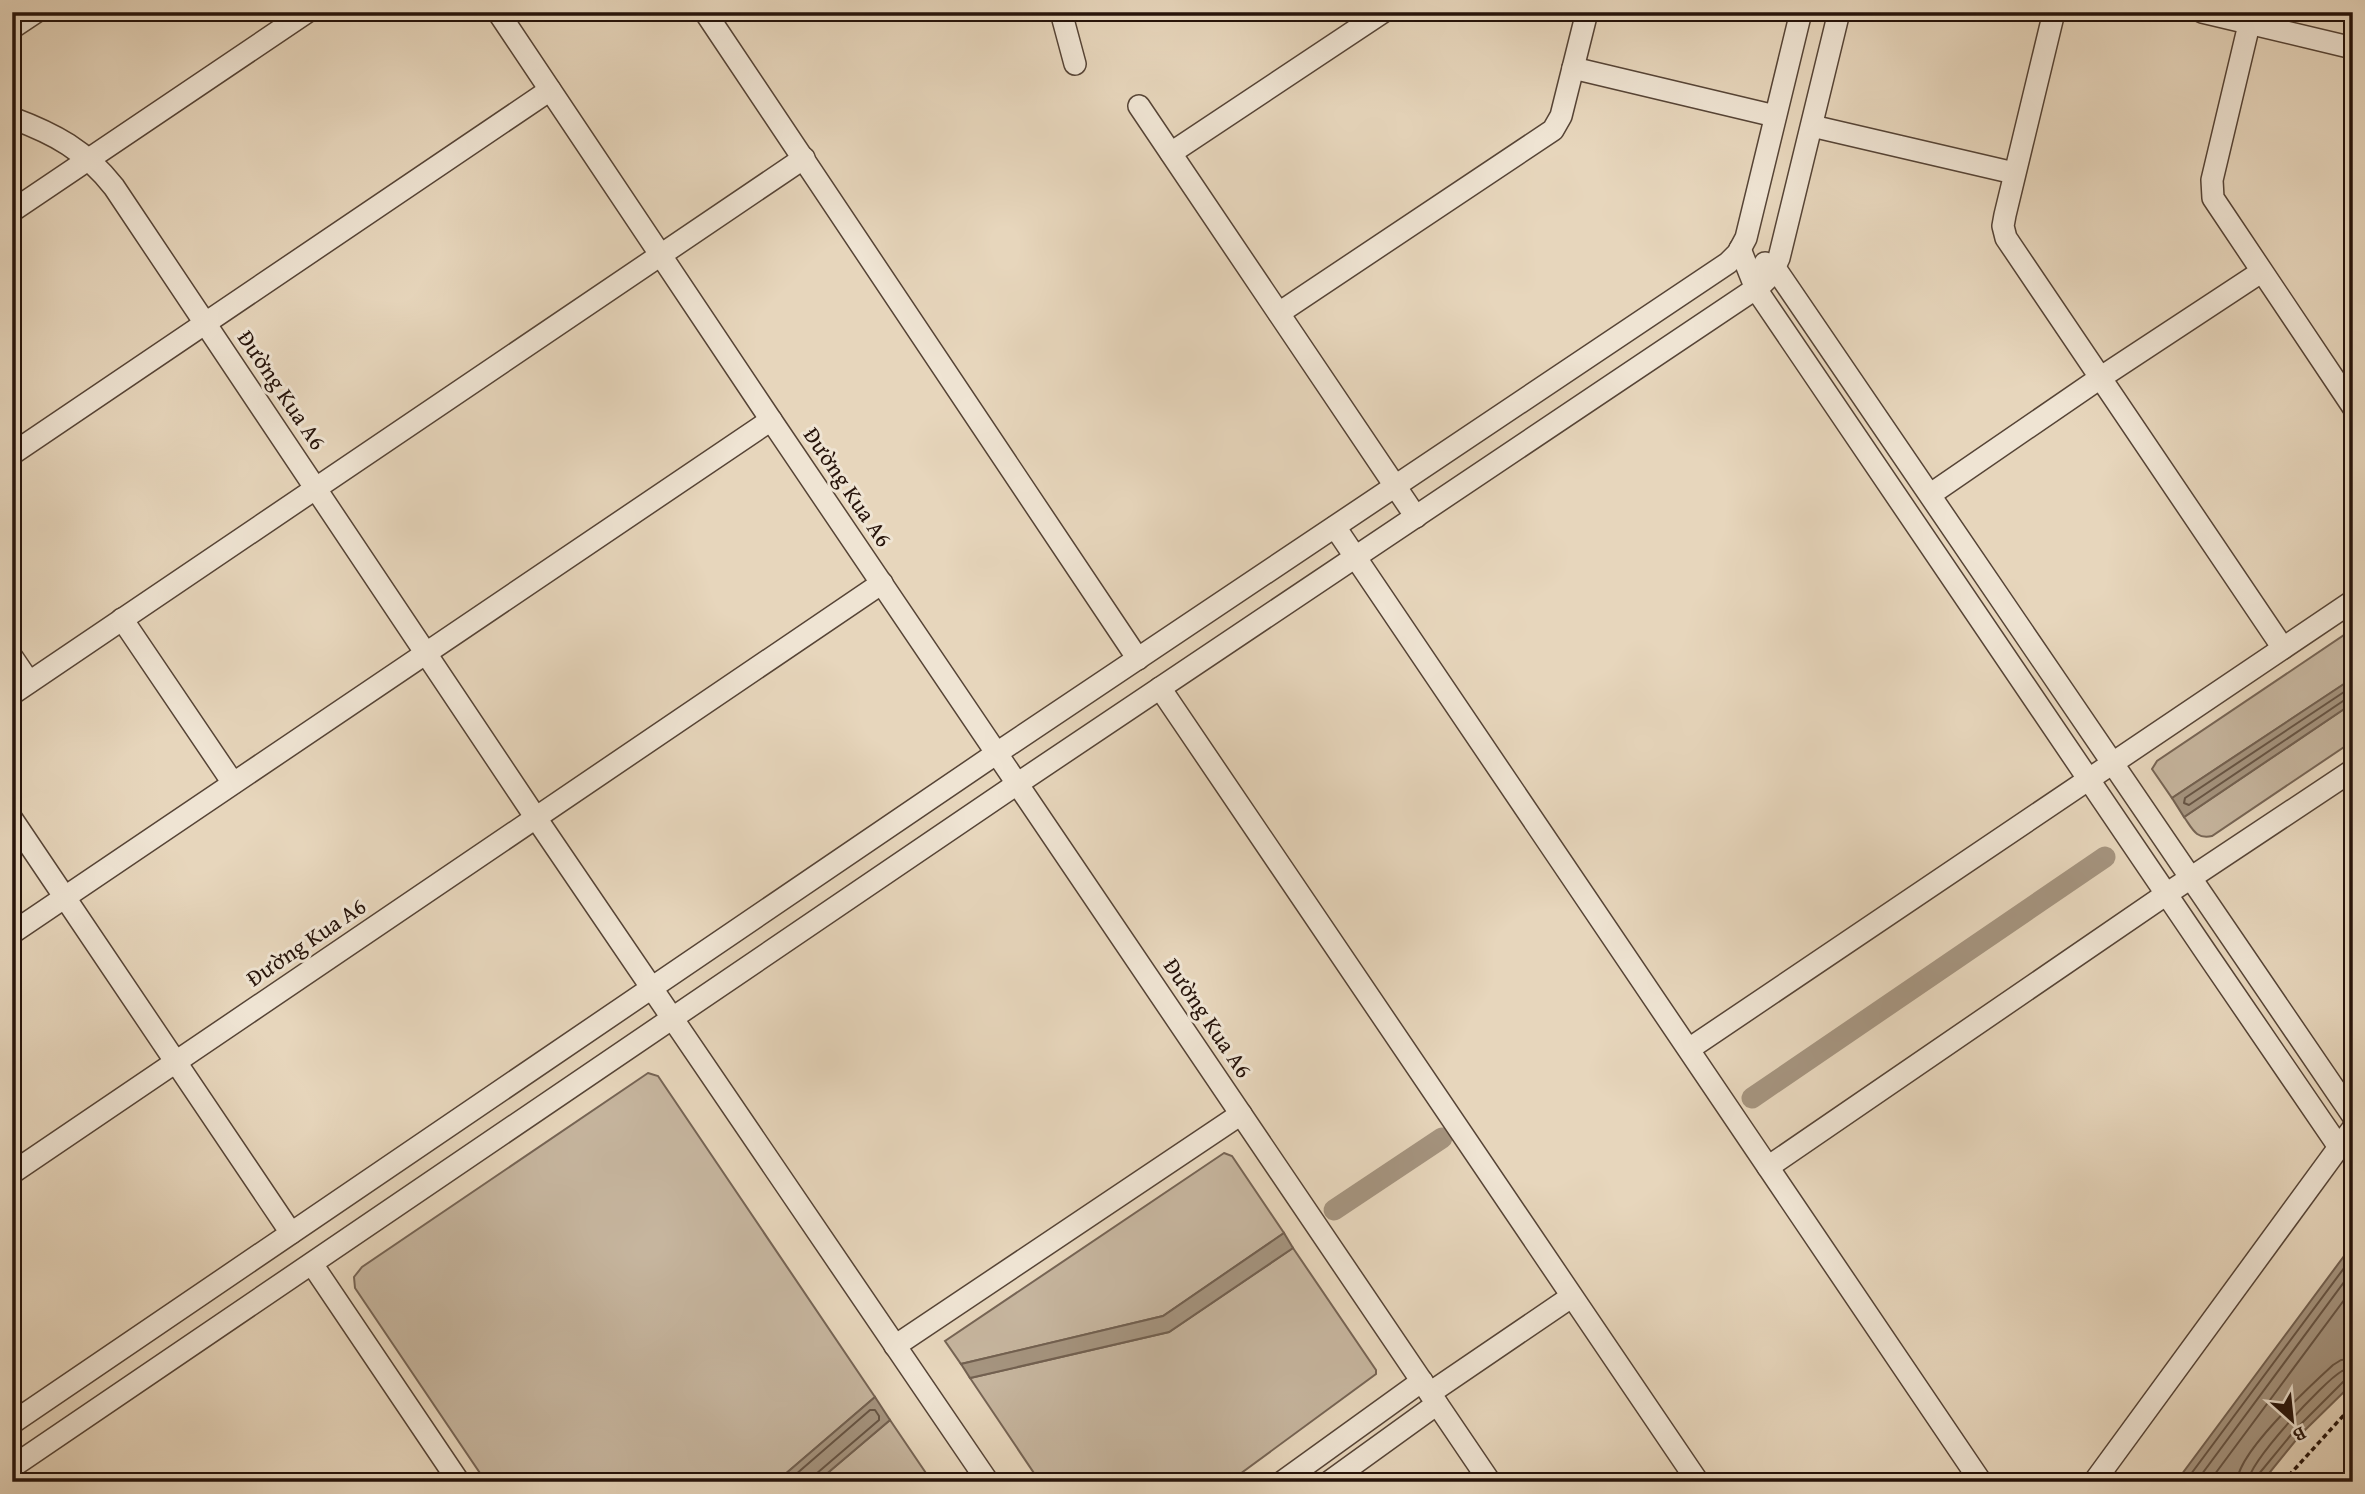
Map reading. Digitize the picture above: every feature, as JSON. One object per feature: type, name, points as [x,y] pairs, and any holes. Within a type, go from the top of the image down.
[{"type":"street","points":[[12,28],[36,12]]},
{"type":"street","points":[[12,211],[307,12]]},
{"type":"street","name":"Đường Kua A6","points":[[498,12],[1490,1482]]},
{"type":"street","points":[[705,12],[1138,659]]},
{"type":"street","points":[[1061,12],[1075,64]]},
{"type":"street","points":[[1171,153],[1383,12]]},
{"type":"street","points":[[1279,313],[1553,131],[1561,116],[1587,12]]},
{"type":"street","points":[[12,1423],[997,753],[1728,263],[1746,238],[1801,12]]},
{"type":"street","points":[[2054,12],[2005,215],[2003,226],[2006,238],[2283,648]]},
{"type":"street","points":[[2202,12],[2251,18],[2353,48]]},
{"type":"street","points":[[12,1467],[1017,783],[1756,289],[1775,268],[1812,126],[1832,14]]},
{"type":"street","points":[[2251,18],[2211,189],[2217,205],[2353,407]]},
{"type":"street","points":[[1573,68],[1775,116]]},
{"type":"street","points":[[12,454],[550,90]]},
{"type":"street","points":[[1139,106],[1416,517]]},
{"type":"street","name":"Đường Kua A6","points":[[12,118],[51,134],[90,159],[114,187],[536,818],[988,1482]]},
{"type":"street","points":[[1812,126],[2014,173]]},
{"type":"street","points":[[12,657],[21,688],[803,158]]},
{"type":"street","points":[[1740,249],[1775,268],[2353,1116]]},
{"type":"street","points":[[1740,249],[1756,289],[2165,895],[2339,1147]]},
{"type":"street","points":[[1931,494],[2100,378],[2262,272]]},
{"type":"street","name":"Đường Kua A6","points":[[12,933],[771,420]]},
{"type":"street","points":[[1335,527],[1981,1482]]},
{"type":"street","name":"Đường Kua A6","points":[[12,1173],[882,583]]},
{"type":"street","points":[[1689,1049],[2353,601]]},
{"type":"street","points":[[122,619],[233,783]]},
{"type":"street","points":[[1160,688],[1698,1482]]},
{"type":"street","points":[[1768,1167],[2165,895],[2353,770]]},
{"type":"street","points":[[12,819],[291,1233]]},
{"type":"street","points":[[895,1346],[1241,1114]]},
{"type":"street","points":[[2094,1482],[2353,1128]]},
{"type":"street","points":[[312,1264],[458,1482]]},
{"type":"street","points":[[1282,1482],[1430,1393],[1571,1297]]},
{"type":"street","points":[[1329,1482],[1430,1393]]},
{"type":"path","points":[[2283,1482],[2353,1405]]},
{"type":"shaded area","points":[[2353,629],[2353,678],[2172,798],[2152,769],[2157,761]]},
{"type":"shaded area","points":[[2353,703],[2353,741],[2212,836],[2198,835],[2192,829],[2184,817]]},
{"type":"shaded area","points":[[648,1073],[658,1076],[875,1397],[776,1482],[486,1482],[355,1288],[354,1277],[362,1267]]},
{"type":"shaded area","points":[[1224,1153],[1232,1156],[1284,1233],[1163,1316],[961,1364],[945,1341]]},
{"type":"shaded area","points":[[1293,1248],[1376,1370],[1376,1374],[1229,1482],[1040,1482],[970,1378],[1169,1332]]},
{"type":"shaded area","points":[[890,1420],[932,1482],[817,1482]]},
{"type":"water","points":[[2353,678],[2353,703],[2184,817],[2172,798]]},
{"type":"water","points":[[1284,1233],[1293,1248],[1169,1332],[970,1378],[961,1364],[1163,1316]]},
{"type":"water","points":[[2353,1244],[2353,1383],[2300,1435],[2262,1482],[2176,1482]]},
{"type":"water","points":[[875,1397],[890,1420],[817,1482],[776,1482]]},
{"type":"waterway","points":[[1752,1098],[2105,857]]},
{"type":"waterway","points":[[1334,1210],[1442,1138]]}]
